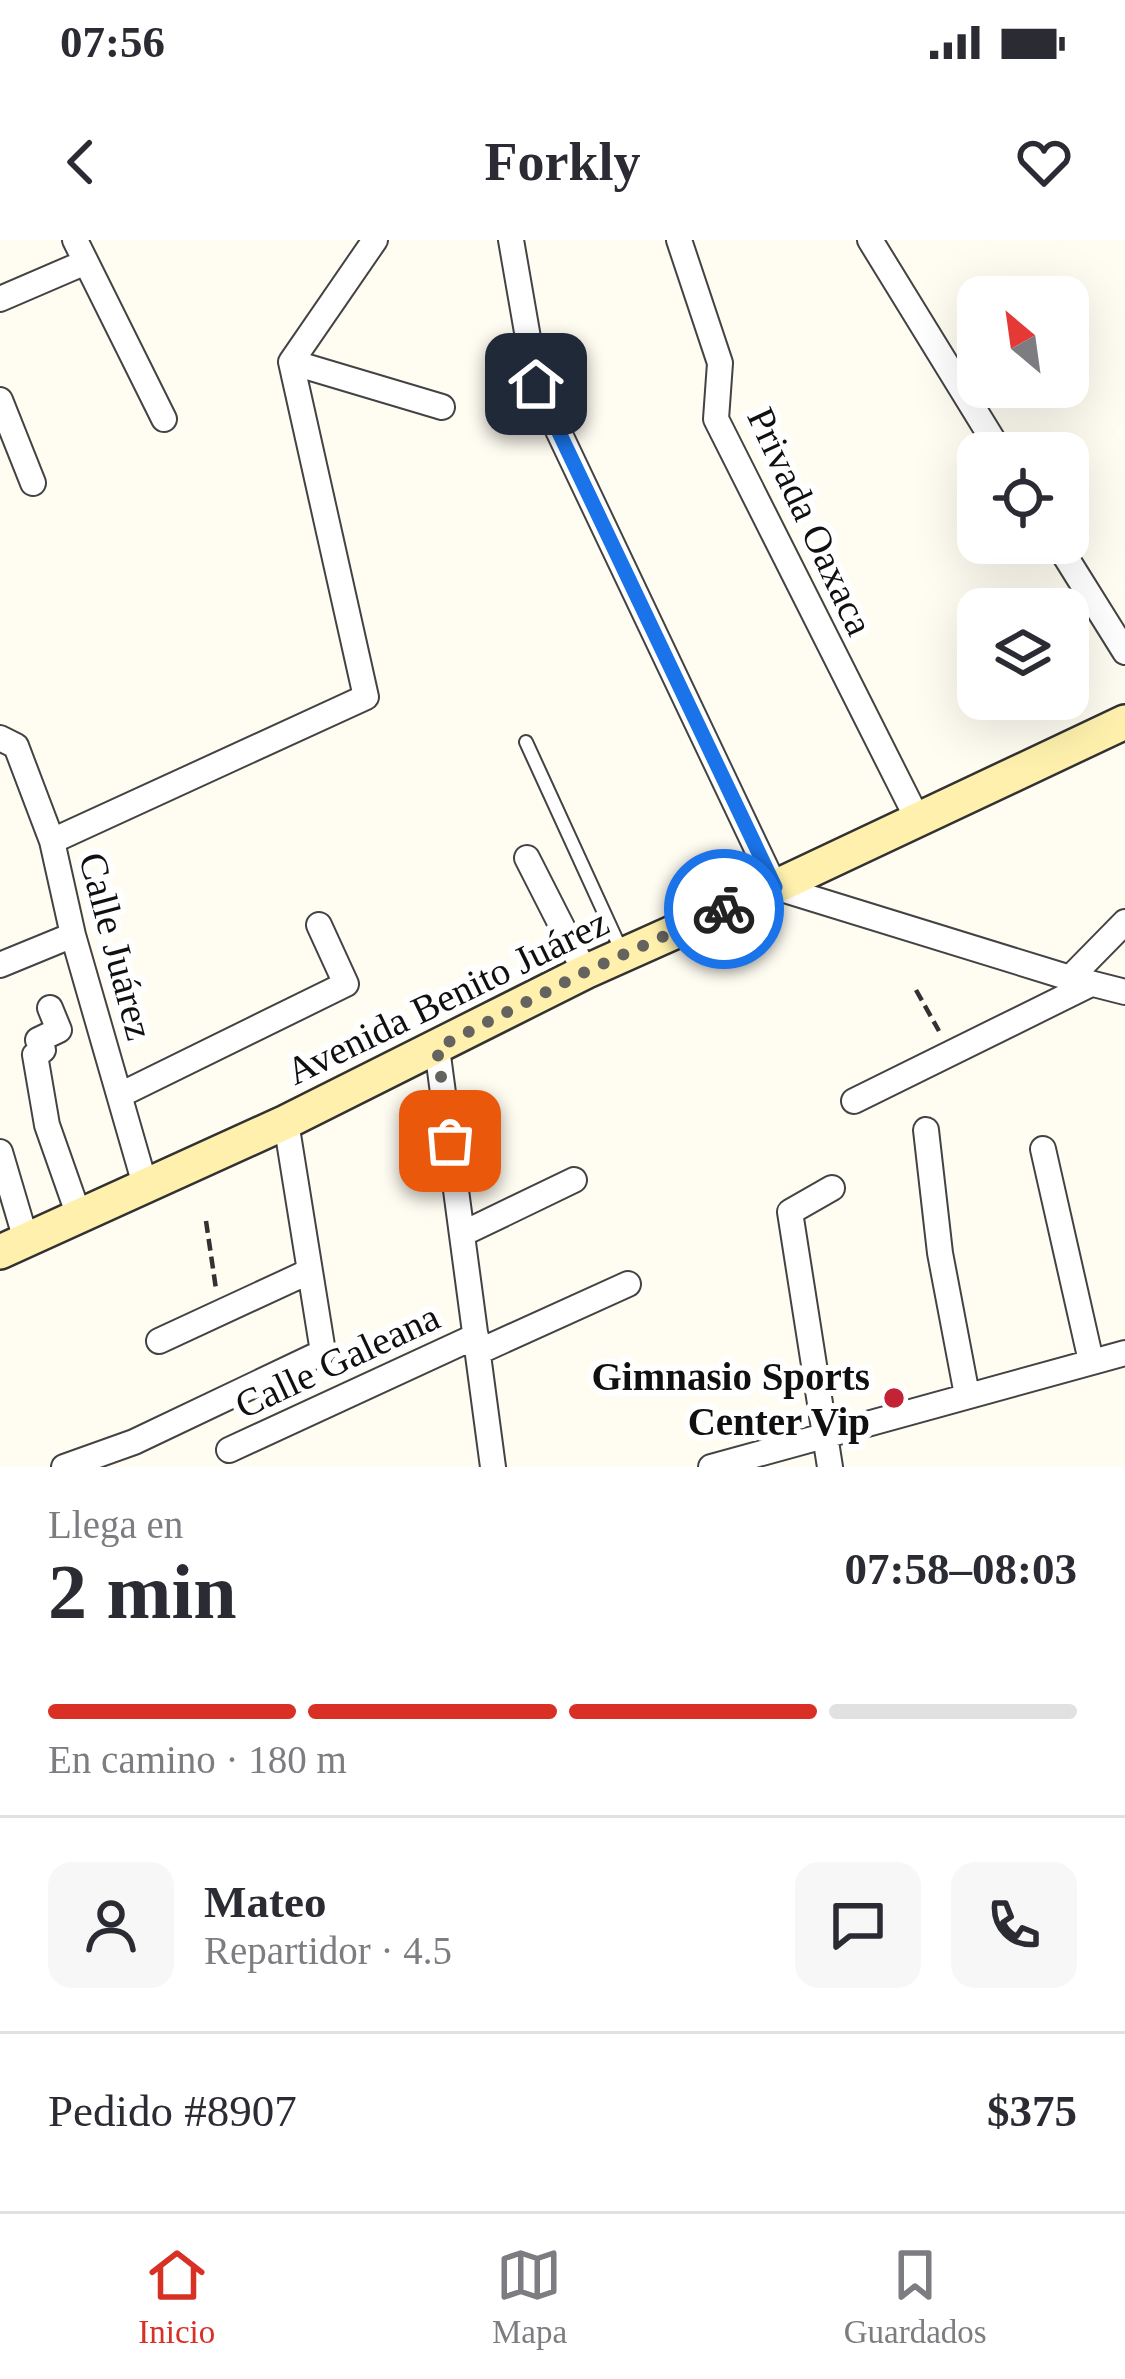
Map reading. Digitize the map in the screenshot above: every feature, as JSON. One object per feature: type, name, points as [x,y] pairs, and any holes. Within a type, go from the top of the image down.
[{"type":"main road","name":"Avenida Benito Juárez","points":[[13,1246],[286,1122],[585,972],[1125,722]]},
{"type":"street","points":[[52,842],[366,697],[291,362],[375,240]]},
{"type":"street","points":[[511,240],[536,384],[775,887],[1125,992]]},
{"type":"street","name":"Privada Oaxaca","points":[[679,240],[720,363],[716,419],[917,820]]},
{"type":"street","points":[[870,240],[988,432]]},
{"type":"street","points":[[0,299],[81,251],[164,419]]},
{"type":"street","points":[[291,362],[442,407]]},
{"type":"street","points":[[2,410],[33,483]]},
{"type":"street","points":[[1070,564],[1125,652]]},
{"type":"street","name":"Calle Juárez","points":[[0,738],[16,746],[52,842],[145,1185]]},
{"type":"street","points":[[527,858],[585,972]]},
{"type":"street","points":[[854,1101],[1081,981],[1125,922]]},
{"type":"street","points":[[120,1095],[346,984],[319,925]]},
{"type":"street","points":[[0,964],[74,935]]},
{"type":"street","points":[[50,1008],[59,1030],[38,1040],[44,1050],[35,1055],[47,1125],[79,1216]]},
{"type":"street","points":[[437,1048],[493,1467]]},
{"type":"street","points":[[64,1467],[134,1442],[323,1352],[286,1122]]},
{"type":"street","points":[[926,1130],[940,1252],[967,1395]]},
{"type":"street","points":[[1043,1149],[1091,1361]]},
{"type":"street","points":[[0,1152],[13,1246]]},
{"type":"street","points":[[462,1234],[574,1180]]},
{"type":"street","points":[[830,1467],[790,1212],[832,1188]]},
{"type":"street","points":[[159,1341],[308,1272]]},
{"type":"street","name":"Calle Galeana","points":[[229,1450],[628,1284]]},
{"type":"street","points":[[711,1467],[1125,1353]]},
{"type":"lane","points":[[526,742],[623,955]]},
{"type":"path","points":[[916,990],[950,1052]]},
{"type":"path","points":[[206,1221],[220,1312]]},
{"type":"way so far","points":[[450,1141],[437,1048],[585,972],[724,909]]},
{"type":"place","name":"Gimnasio Sports Center Vip","points":[[894,1398]]},
{"type":"route","points":[[536,384],[775,887],[724,909]]}]
